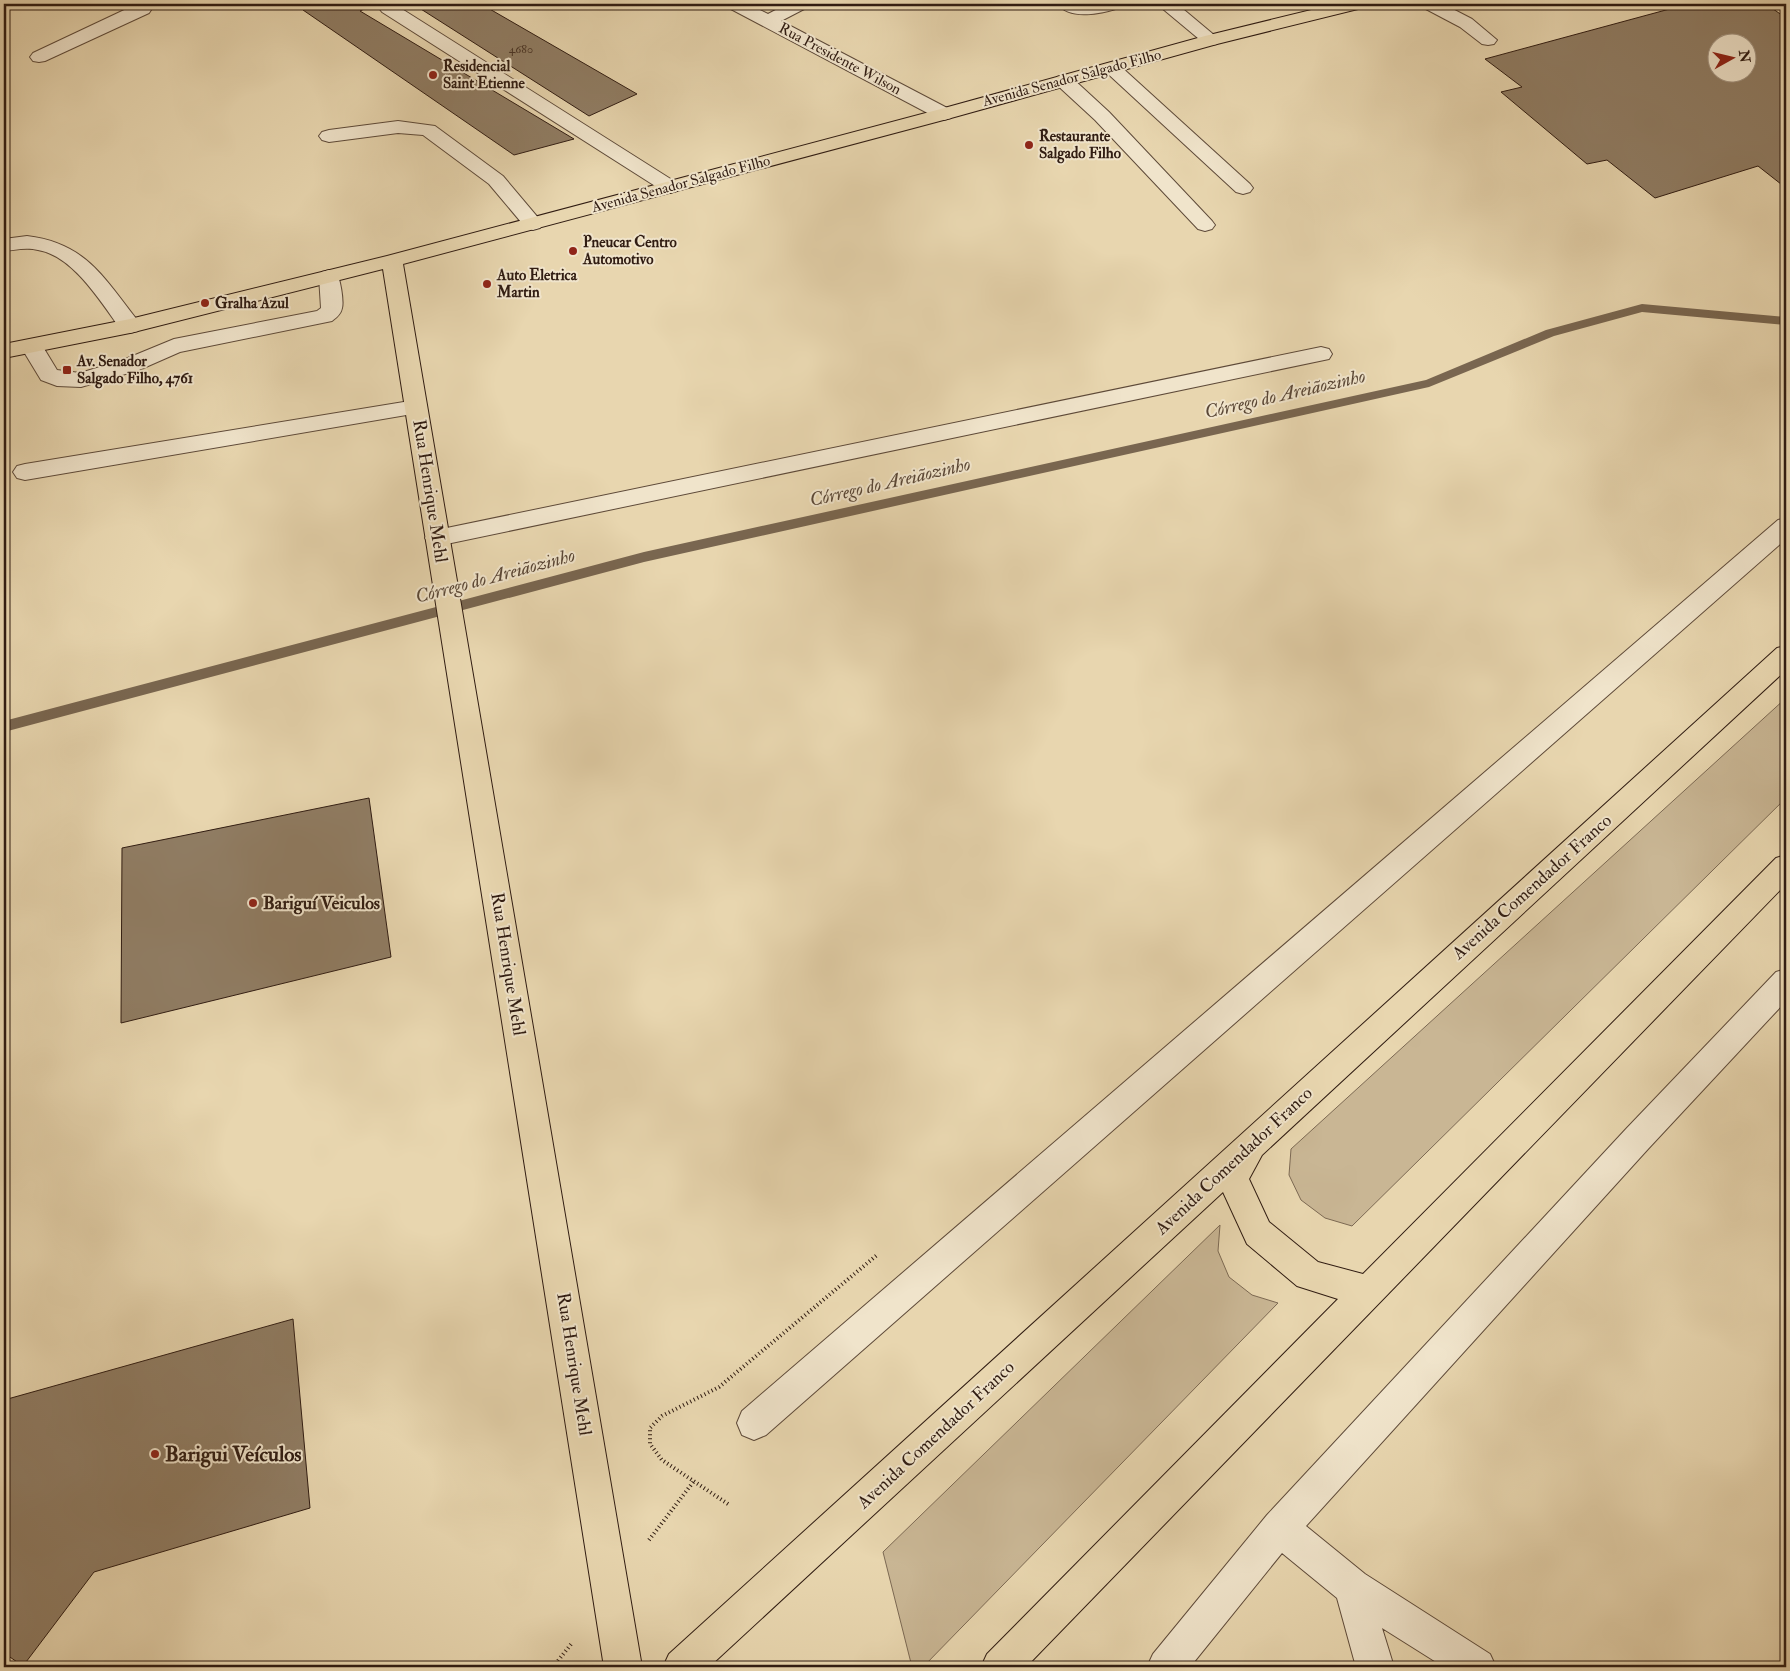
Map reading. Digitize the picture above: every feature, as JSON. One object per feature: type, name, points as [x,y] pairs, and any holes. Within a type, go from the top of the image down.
[{"type":"main road","name":"Avenida Senador Salgado Filho","points":[[4,351],[32,347],[130,326],[392,261],[944,114],[1211,40],[1356,4]]},
{"type":"main road","name":"Rua Henrique Mehl","points":[[392,261],[623,1667]]},
{"type":"main road","name":"Avenida Comendador Franco","points":[[682,1667],[1786,655]]},
{"type":"main road","points":[[1000,1667],[1786,866]]},
{"type":"main road","points":[[1256,1141],[1232,1177],[1258,1233],[1309,1275],[1369,1292]]},
{"type":"street","points":[[38,57],[143,9],[146,4]]},
{"type":"street","name":"Rua Presidente Wilson","points":[[735,4],[944,114]]},
{"type":"street","points":[[769,21],[800,4]]},
{"type":"street","points":[[1067,4],[1079,9],[1094,10],[1113,4]]},
{"type":"street","points":[[1166,4],[1211,40]]},
{"type":"street","points":[[1430,4],[1466,23],[1488,40]]},
{"type":"street","points":[[388,8],[670,187]]},
{"type":"street","points":[[1112,68],[1243,188]]},
{"type":"street","points":[[1064,81],[1102,116],[1205,225]]},
{"type":"street","points":[[329,136],[398,127],[428,130],[496,180],[533,224]]},
{"type":"street","points":[[4,245],[28,242],[57,248],[80,263],[130,326]]},
{"type":"street","points":[[32,347],[50,375],[57,379],[81,380],[131,365],[174,346],[324,316],[332,308],[329,276]]},
{"type":"street","points":[[437,538],[1321,354]]},
{"type":"street","points":[[25,472],[416,407]]},
{"type":"street","points":[[754,1423],[1786,526]]},
{"type":"street","points":[[1166,1667],[1280,1528],[1610,1168],[1786,982]]},
{"type":"street","points":[[1280,1528],[1352,1587],[1478,1667]]},
{"type":"street","points":[[1352,1587],[1375,1667]]},
{"type":"path","points":[[611,1590],[694,1481],[728,1504]]},
{"type":"shaded area","points":[[1786,698],[1786,798],[1352,1226],[1325,1218],[1301,1200],[1289,1175],[1291,1149]]},
{"type":"shaded area","points":[[1220,1225],[1218,1251],[1229,1277],[1252,1295],[1278,1303],[923,1667],[912,1667],[883,1552]]},
{"type":"building","name":"Residencial Saint Etienne","points":[[317,4],[375,4],[360,11],[574,139],[514,155],[303,10]]},
{"type":"building","name":"Residencial Saint Etienne","points":[[413,4],[481,4],[637,94],[589,116]]},
{"type":"building","points":[[1688,4],[1766,4],[1786,18],[1786,188],[1758,166],[1655,198],[1607,160],[1587,164],[1501,92],[1522,87],[1485,59]]},
{"type":"building","name":"Bariguí Veiculos","points":[[369,798],[391,957],[121,1023],[122,848]]},
{"type":"building","name":"Barigui Veículos","points":[[293,1319],[310,1508],[94,1572],[23,1666],[4,1653],[4,1400]]},
{"type":"waterway","name":"Córrego do Areiãozinho","points":[[4,727],[644,557],[1429,383],[1550,333],[1642,308],[1786,321]]},
{"type":"place","name":"Residencial Saint Etienne","points":[[433,75]]},
{"type":"place","name":"Restaurante Salgado Filho","points":[[1029,145]]},
{"type":"place","name":"Pneucar Centro Automotivo","points":[[573,251]]},
{"type":"place","name":"Auto Eletrica Martin","points":[[487,284]]},
{"type":"place","name":"Gralha Azul","points":[[205,303]]},
{"type":"place","name":"Av. Senador Salgado Filho, 4761","points":[[67,370]]},
{"type":"place","name":"Bariguí Veiculos","points":[[253,903]]},
{"type":"place","name":"Barigui Veículos","points":[[155,1454]]}]
